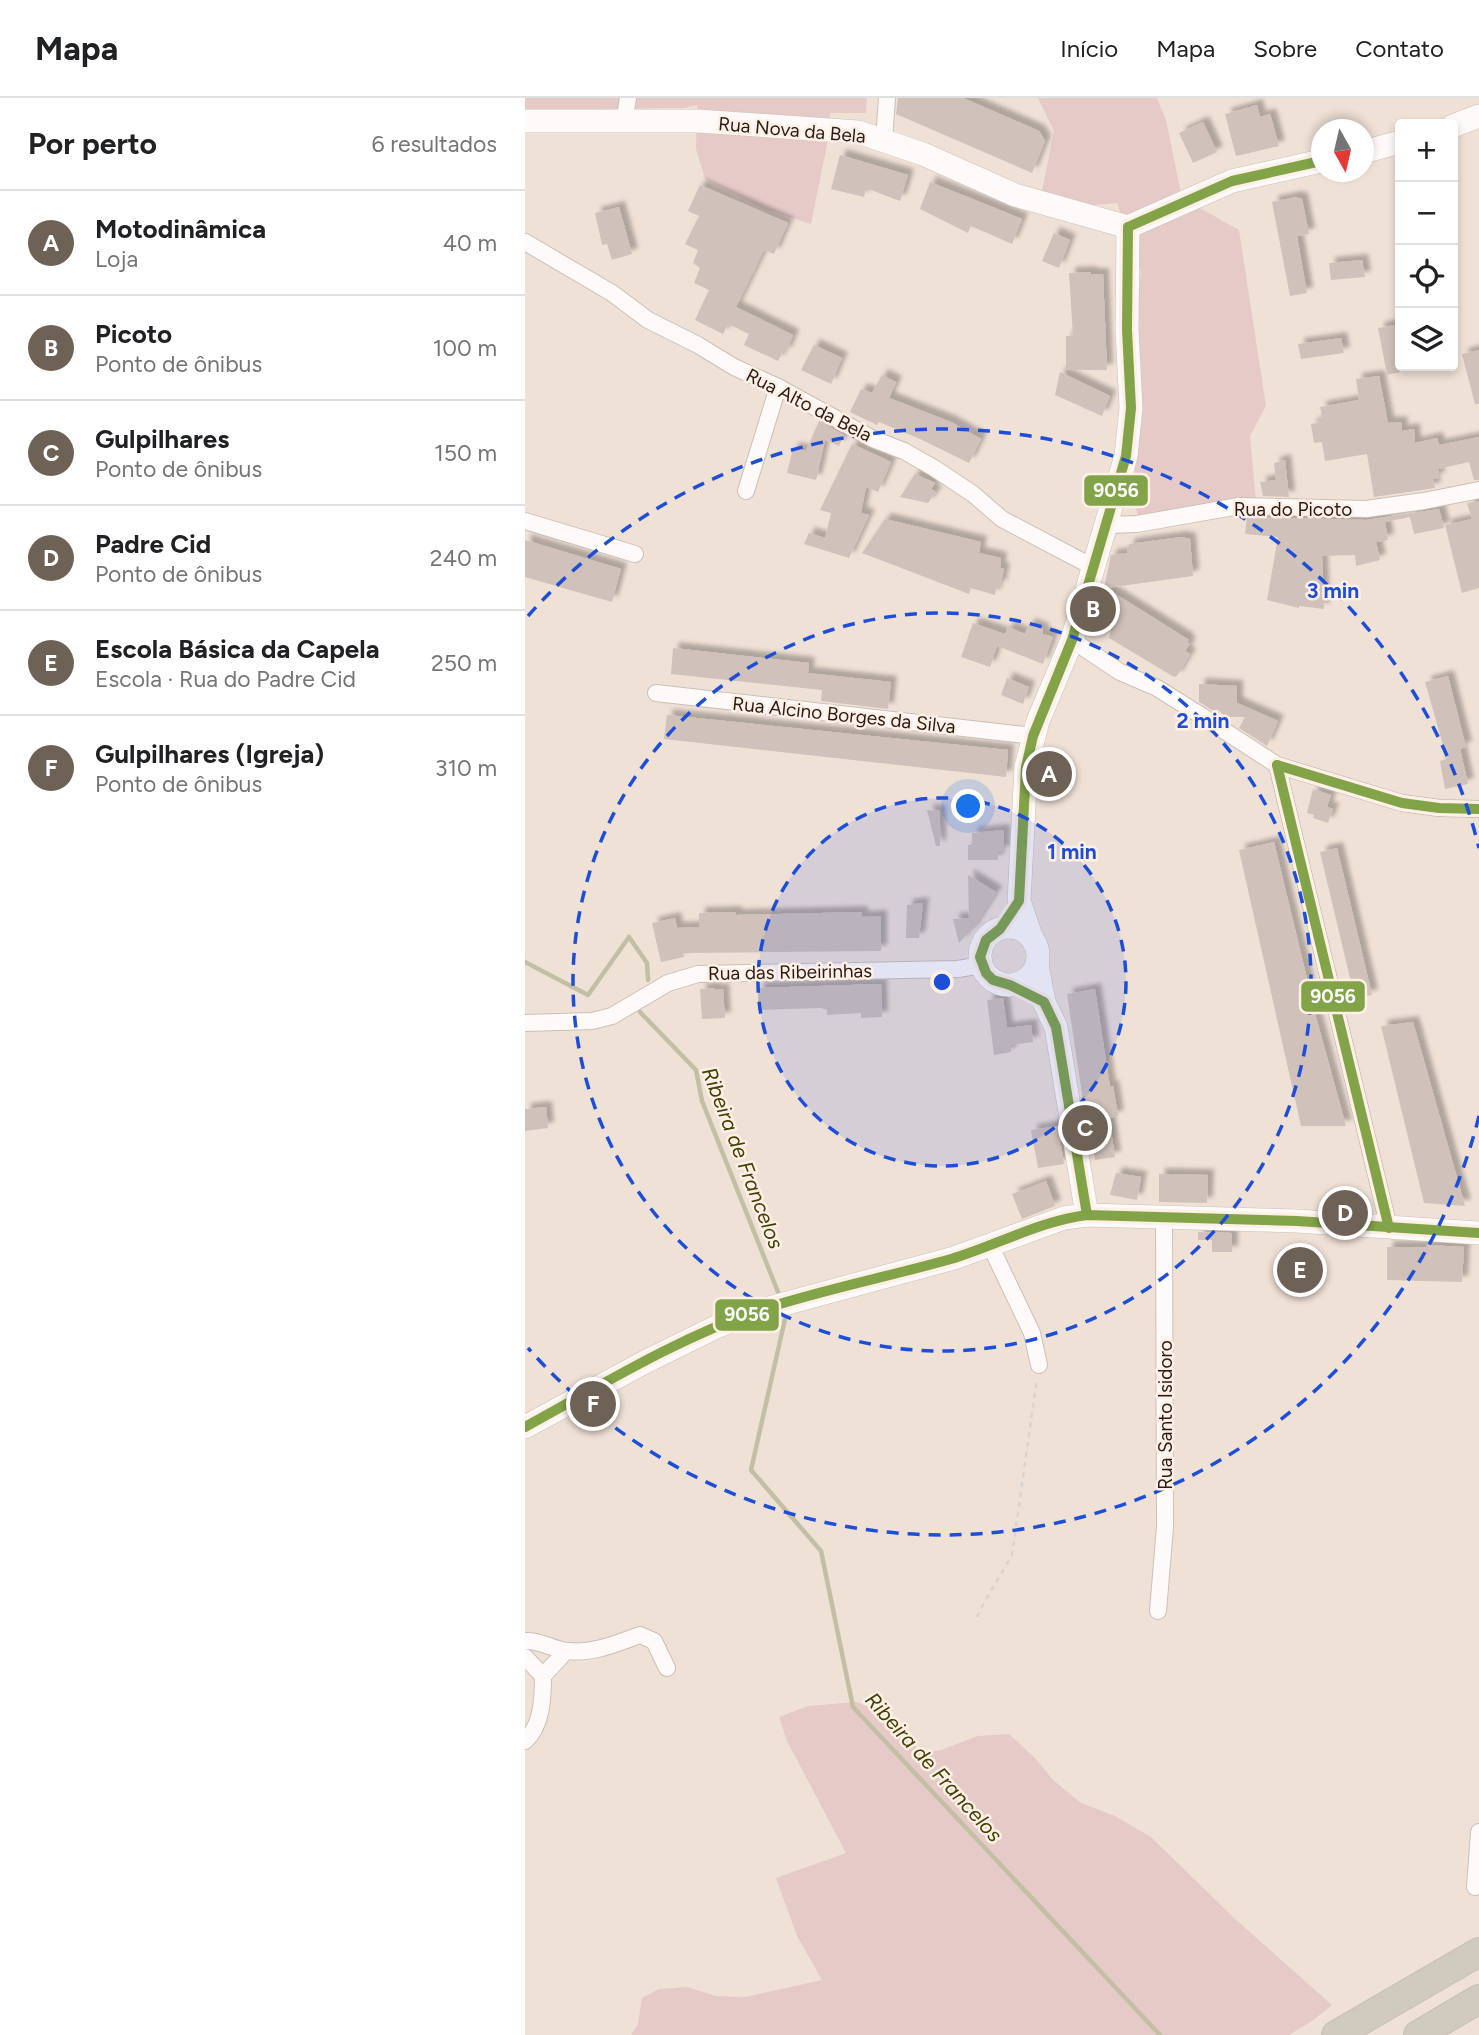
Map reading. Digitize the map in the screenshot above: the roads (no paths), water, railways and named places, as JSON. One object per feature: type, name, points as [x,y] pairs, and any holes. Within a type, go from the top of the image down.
[{"type":"highway","points":[[1336,2035],[1479,1952]]},
{"type":"highway","points":[[1417,2035],[1479,1998]]},
{"type":"street","points":[[624,122],[628,98]]},
{"type":"street","points":[[884,141],[887,98]]},
{"type":"street","points":[[1458,124],[1479,116]]},
{"type":"street","name":"Rua Nova da Bela","points":[[525,121],[698,121],[858,132],[923,153],[1015,195],[1128,227]]},
{"type":"street","points":[[1374,149],[1395,143]]},
{"type":"street","points":[[1087,1215],[1056,1027],[1044,1002],[1037,965],[1038,956],[1019,901],[1025,767],[1033,736],[1072,640],[1126,456],[1131,408],[1127,330],[1128,227],[1232,181],[1311,163]]},
{"type":"street","name":"Rua Alto da Bela","points":[[525,242],[612,293],[648,320],[873,439],[904,451],[934,468],[973,494],[1002,519],[1093,567]]},
{"type":"street","points":[[746,491],[778,387]]},
{"type":"street","name":"Rua do Picoto","points":[[1106,525],[1136,524],[1239,506],[1366,509],[1479,490]]},
{"type":"street","points":[[525,521],[635,554]]},
{"type":"street","points":[[1072,640],[1120,672],[1157,688],[1277,765],[1402,803],[1439,808],[1479,808]]},
{"type":"street","name":"Rua Alcino Borges da Silva","points":[[656,693],[1033,736]]},
{"type":"street","points":[[1277,765],[1389,1228]]},
{"type":"street","points":[[1019,901],[1000,929],[986,940],[980,957],[982,965],[993,980],[1010,985],[1044,1002]]},
{"type":"street","points":[[1000,929],[1018,929],[1032,939]]},
{"type":"street","name":"Rua das Ribeirinhas","points":[[525,1023],[592,1021],[613,1016],[668,983],[698,974],[958,969],[982,965]]},
{"type":"street","points":[[1010,985],[1027,979],[1037,965]]},
{"type":"street","points":[[525,1427],[716,1327],[758,1311],[954,1258],[1064,1218],[1087,1215],[1297,1221],[1479,1233]]},
{"type":"street","name":"Rua Santo Isidoro","points":[[1158,1611],[1165,1527],[1164,1218]]},
{"type":"street","points":[[990,1245],[1032,1333],[1039,1365]]},
{"type":"street","points":[[525,1641],[535,1640],[566,1651],[589,1652],[640,1635],[655,1642],[667,1668]]},
{"type":"street","points":[[525,1741],[530,1737],[540,1717],[543,1676],[566,1651]]},
{"type":"street","points":[[525,1657],[543,1676]]},
{"type":"street","points":[[1475,1887],[1479,1832]]},
{"type":"waterway","name":"Ribeira de Francelos","points":[[525,962],[588,995],[629,937],[647,963],[648,980]]},
{"type":"waterway","name":"Ribeira de Francelos","points":[[640,1012],[696,1070],[702,1101],[778,1292]]},
{"type":"waterway","name":"Ribeira de Francelos","points":[[785,1319],[751,1470],[821,1551],[853,1707],[1160,2035]]},
{"type":"place","name":"Picoto","points":[[1093,609]]},
{"type":"place","name":"Motodinâmica","points":[[1049,774]]},
{"type":"place","name":"Gulpilhares","points":[[1085,1128]]},
{"type":"place","name":"Padre Cid","points":[[1345,1213]]},
{"type":"place","name":"Escola Básica da Capela","points":[[1300,1270]]},
{"type":"place","name":"Gulpilhares (Igreja)","points":[[593,1404]]}]
